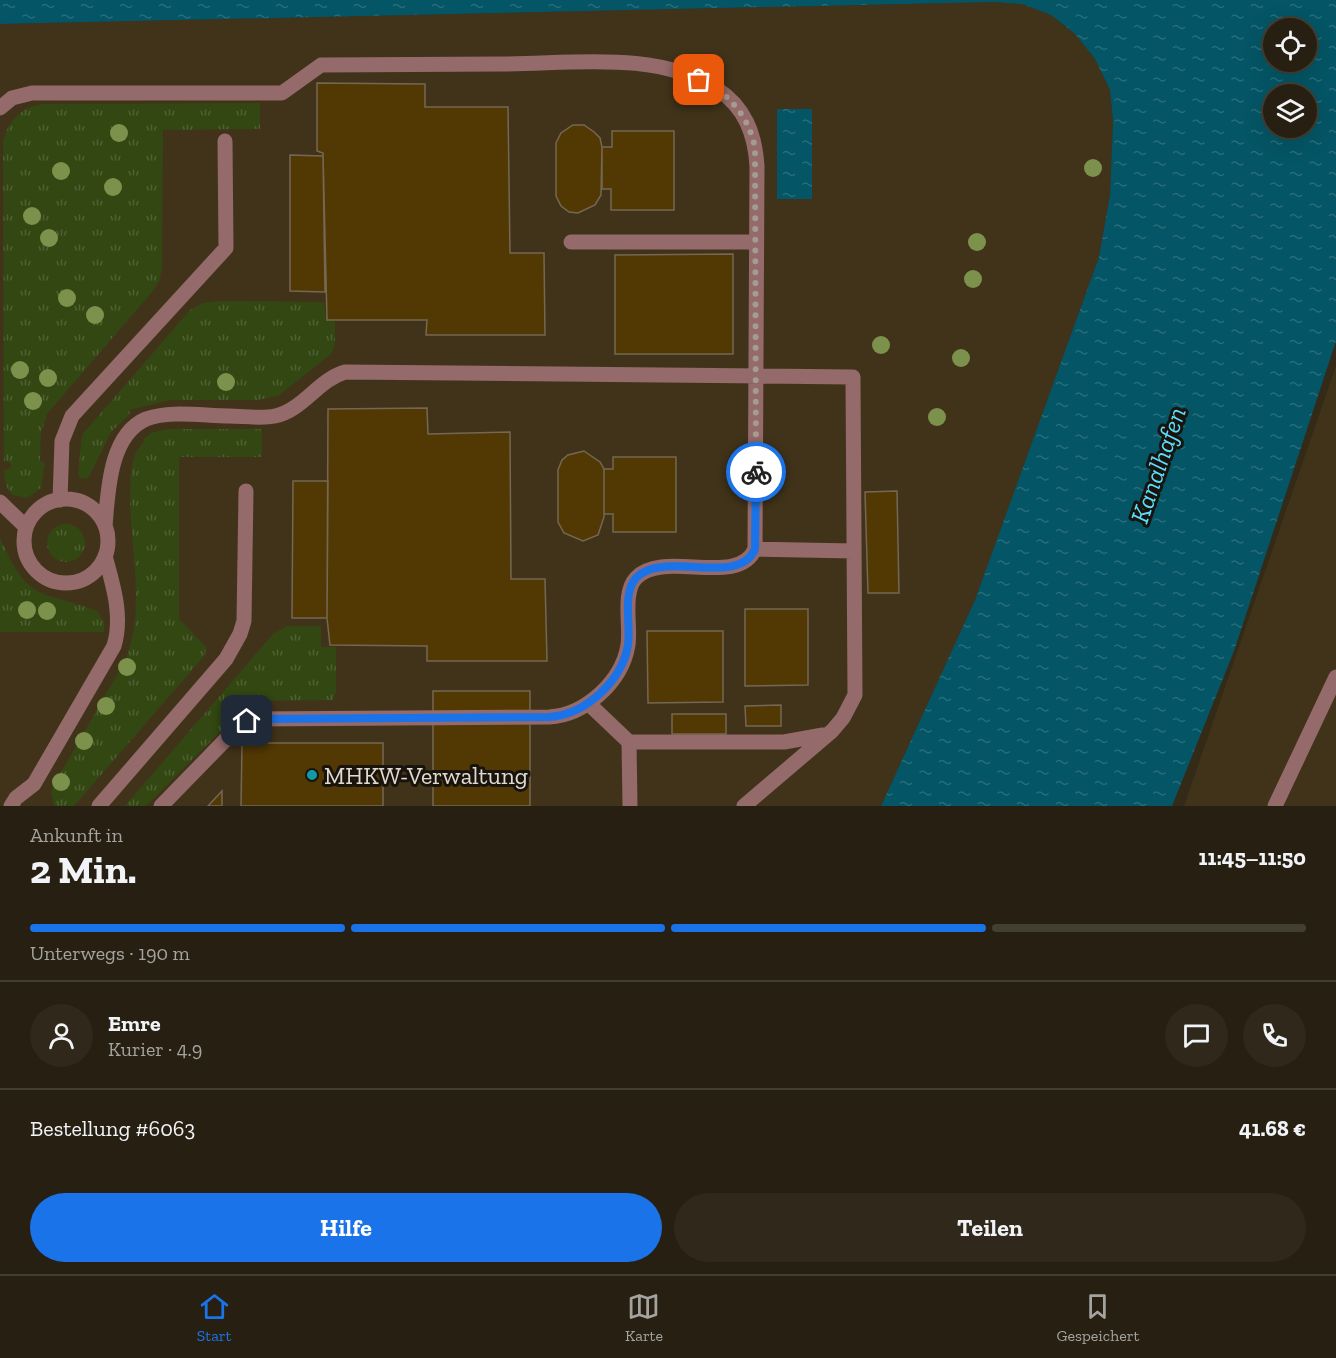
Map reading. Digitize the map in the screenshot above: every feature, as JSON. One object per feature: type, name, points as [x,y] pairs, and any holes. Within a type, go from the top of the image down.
[{"type":"lane","points":[[0,108],[12,98],[32,93],[282,93],[321,65],[647,65],[679,73],[717,90],[734,103],[746,120],[756,157],[755,549],[748,560],[738,565],[659,568],[638,576],[630,589],[626,655],[614,676],[589,704],[574,713],[549,717],[253,720],[237,728],[161,806]]},
{"type":"lane","points":[[60,500],[62,441],[72,416],[226,248],[225,141]]},
{"type":"lane","points":[[571,243],[756,242]]},
{"type":"lane","points":[[0,798],[14,802],[34,784],[114,646],[117,629],[117,603],[105,556],[107,541],[105,526],[114,462],[124,439],[141,422],[168,416],[276,416],[301,402],[330,379],[345,372],[853,377],[855,695],[843,718],[832,731],[744,806]]},
{"type":"lane","points":[[99,806],[226,659],[237,641],[245,608],[246,491]]},
{"type":"lane","points":[[105,526],[98,515],[87,505],[76,500],[60,500],[42,507],[32,515],[26,527],[24,540],[28,559],[41,574],[52,580],[65,582],[86,577],[98,568],[105,556]]},
{"type":"lane","points":[[0,502],[26,527]]},
{"type":"lane","points":[[755,549],[854,551]]},
{"type":"lane","points":[[1275,806],[1336,677]]},
{"type":"lane","points":[[589,704],[629,742],[790,741],[814,738],[832,731]]},
{"type":"lane","points":[[629,742],[630,806]]},
{"type":"shaded area","points":[[994,2],[1022,4],[1051,15],[1075,34],[1095,59],[1110,90],[1113,122],[1110,195],[1099,257],[975,600],[881,806],[0,806],[0,24]]},
{"type":"shaded area","points":[[1336,366],[1336,806],[1184,806]]},
{"type":"green space","points":[[260,103],[260,129],[163,130],[160,280],[47,414],[41,433],[40,461],[45,463],[41,488],[27,498],[13,495],[4,477],[4,470],[11,468],[11,463],[4,461],[3,142],[8,127],[23,111],[45,104]]},
{"type":"green space","points":[[219,301],[324,302],[326,320],[335,321],[335,345],[331,354],[278,396],[257,400],[170,400],[129,410],[130,414],[111,432],[89,477],[80,478],[78,475],[82,435],[190,310],[203,303]]},
{"type":"green space","points":[[169,429],[262,429],[262,457],[179,457],[179,619],[206,647],[205,655],[74,806],[54,806],[51,790],[125,661],[132,638],[136,589],[130,489],[132,465],[143,439],[153,432]]},
{"type":"green space","points":[[66,524],[80,529],[85,543],[80,557],[66,562],[52,557],[47,543],[52,529]]},
{"type":"green space","points":[[0,538],[19,574],[28,584],[47,595],[97,611],[104,622],[104,632],[0,632]]},
{"type":"green space","points":[[287,626],[321,626],[321,647],[336,647],[336,692],[333,700],[238,701],[233,698],[226,706],[237,715],[146,806],[125,806],[273,634]]},
{"type":"water","name":"Kanalhafen","points":[[0,0],[1336,0],[1336,341],[1234,651],[1172,806],[881,806],[975,600],[1099,257],[1110,195],[1113,122],[1110,90],[1095,59],[1075,34],[1051,15],[1022,4],[994,2],[0,24]]},
{"type":"water","points":[[777,109],[812,109],[812,199],[777,199]]},
{"type":"building","points":[[317,83],[425,84],[425,107],[508,107],[510,253],[544,253],[545,335],[426,335],[427,320],[327,320],[323,153],[317,151]]},
{"type":"building","points":[[573,125],[584,125],[594,132],[600,138],[602,147],[601,195],[595,205],[578,213],[569,212],[561,206],[556,196],[556,143],[561,133]]},
{"type":"building","points":[[612,131],[674,131],[674,210],[611,210],[611,189],[602,189],[602,147],[612,147]]},
{"type":"building","points":[[290,155],[323,156],[325,292],[290,291]]},
{"type":"building","points":[[733,254],[733,354],[615,354],[615,255]]},
{"type":"building","points":[[427,408],[428,434],[510,432],[511,579],[545,579],[547,661],[427,661],[427,646],[330,645],[327,618],[328,409]]},
{"type":"building","points":[[584,451],[600,462],[604,469],[604,517],[598,535],[583,541],[564,533],[558,522],[558,470],[562,460],[568,455]]},
{"type":"building","points":[[613,457],[676,457],[676,532],[613,532],[613,514],[604,514],[604,469],[613,469]]},
{"type":"building","points":[[293,481],[328,481],[327,618],[292,618]]},
{"type":"building","points":[[897,491],[899,593],[868,593],[865,492]]},
{"type":"building","points":[[745,609],[808,609],[808,685],[745,686]]},
{"type":"building","points":[[647,631],[723,631],[723,702],[648,703]]},
{"type":"building","points":[[433,691],[530,691],[530,806],[433,806]]},
{"type":"building","points":[[781,705],[781,726],[746,726],[745,706]]},
{"type":"building","points":[[672,714],[726,714],[726,734],[672,734]]},
{"type":"building","name":"MHKW-Verwaltung","points":[[242,743],[383,743],[383,806],[241,806]]},
{"type":"building","points":[[222,791],[222,806],[208,806]]},
{"type":"way so far","points":[[699,80],[734,103],[746,120],[755,148],[757,166],[756,472]]},
{"type":"place","name":"MHKW-Verwaltung","points":[[312,775]]},
{"type":"route","points":[[247,721],[259,719],[555,717],[580,710],[602,690],[624,659],[629,641],[630,589],[638,576],[646,571],[659,568],[734,566],[751,557],[755,549],[756,472]]}]
